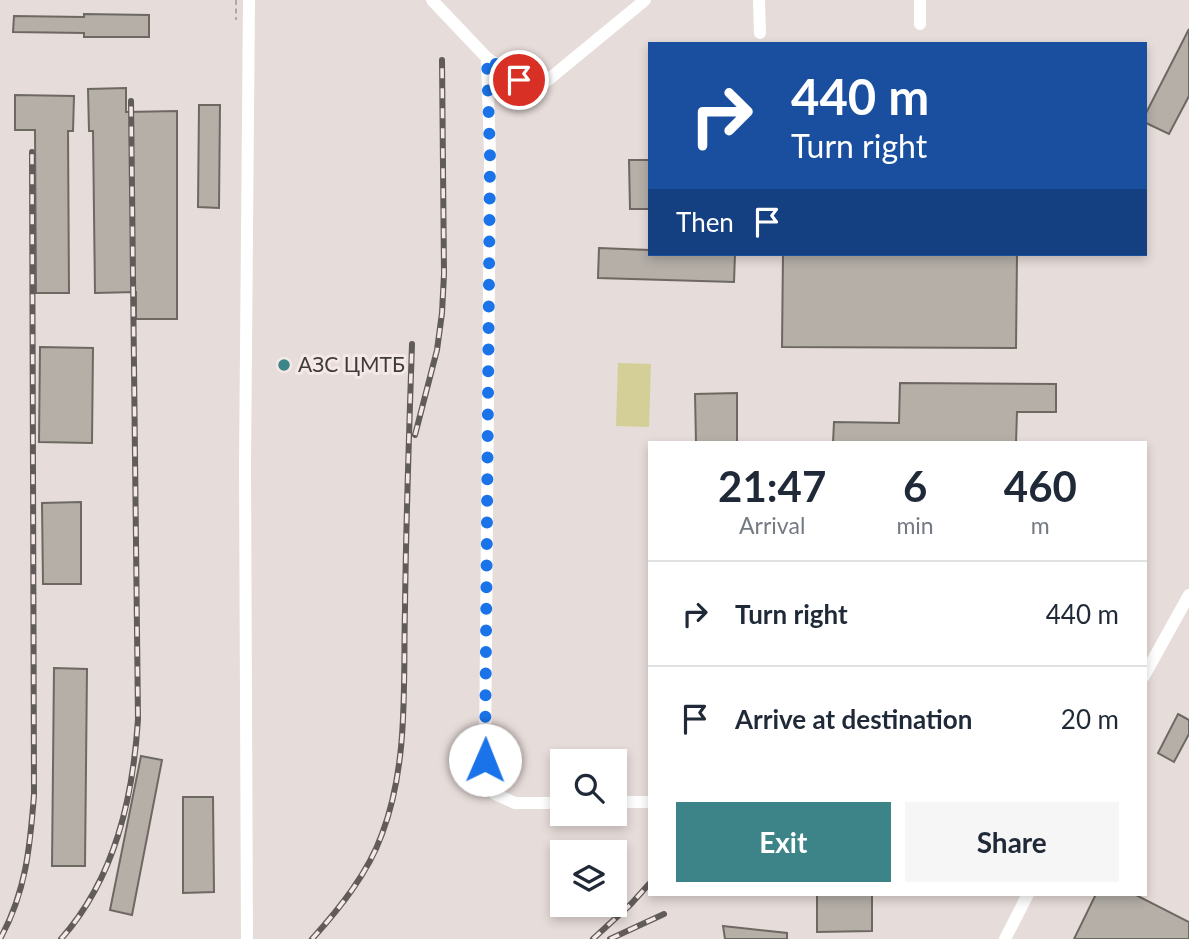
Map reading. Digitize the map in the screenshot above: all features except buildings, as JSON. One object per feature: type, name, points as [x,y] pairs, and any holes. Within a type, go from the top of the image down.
[{"type":"street","points":[[247,939],[245,466],[249,0]]},
{"type":"street","points":[[432,0],[487,58],[519,80],[543,84],[645,0]]},
{"type":"street","points":[[759,0],[760,33]]},
{"type":"street","points":[[920,0],[920,24]]},
{"type":"street","points":[[487,58],[490,157],[485,760],[495,794],[515,803],[550,803]]},
{"type":"street","points":[[1147,671],[1189,595]]},
{"type":"street","points":[[627,802],[648,802]]},
{"type":"street","points":[[1005,939],[1027,896]]},
{"type":"shaded area","points":[[618,363],[651,364],[649,427],[616,426]]},
{"type":"railway","points":[[415,435],[437,350],[442,313],[442,60]]},
{"type":"railway","points":[[61,939],[95,890],[118,836],[131,778],[138,719],[131,101]]},
{"type":"railway","points":[[0,939],[21,886],[34,795],[32,152]]},
{"type":"railway","points":[[312,939],[343,902],[369,862],[382,834],[397,779],[404,694],[412,344]]},
{"type":"railway","points":[[593,939],[648,885]]},
{"type":"railway","points":[[610,939],[664,914]]},
{"type":"place","name":"АЗС ЦМТБ","points":[[284,365]]},
{"type":"route","points":[[485,760],[490,157],[487,58],[519,80]]}]
